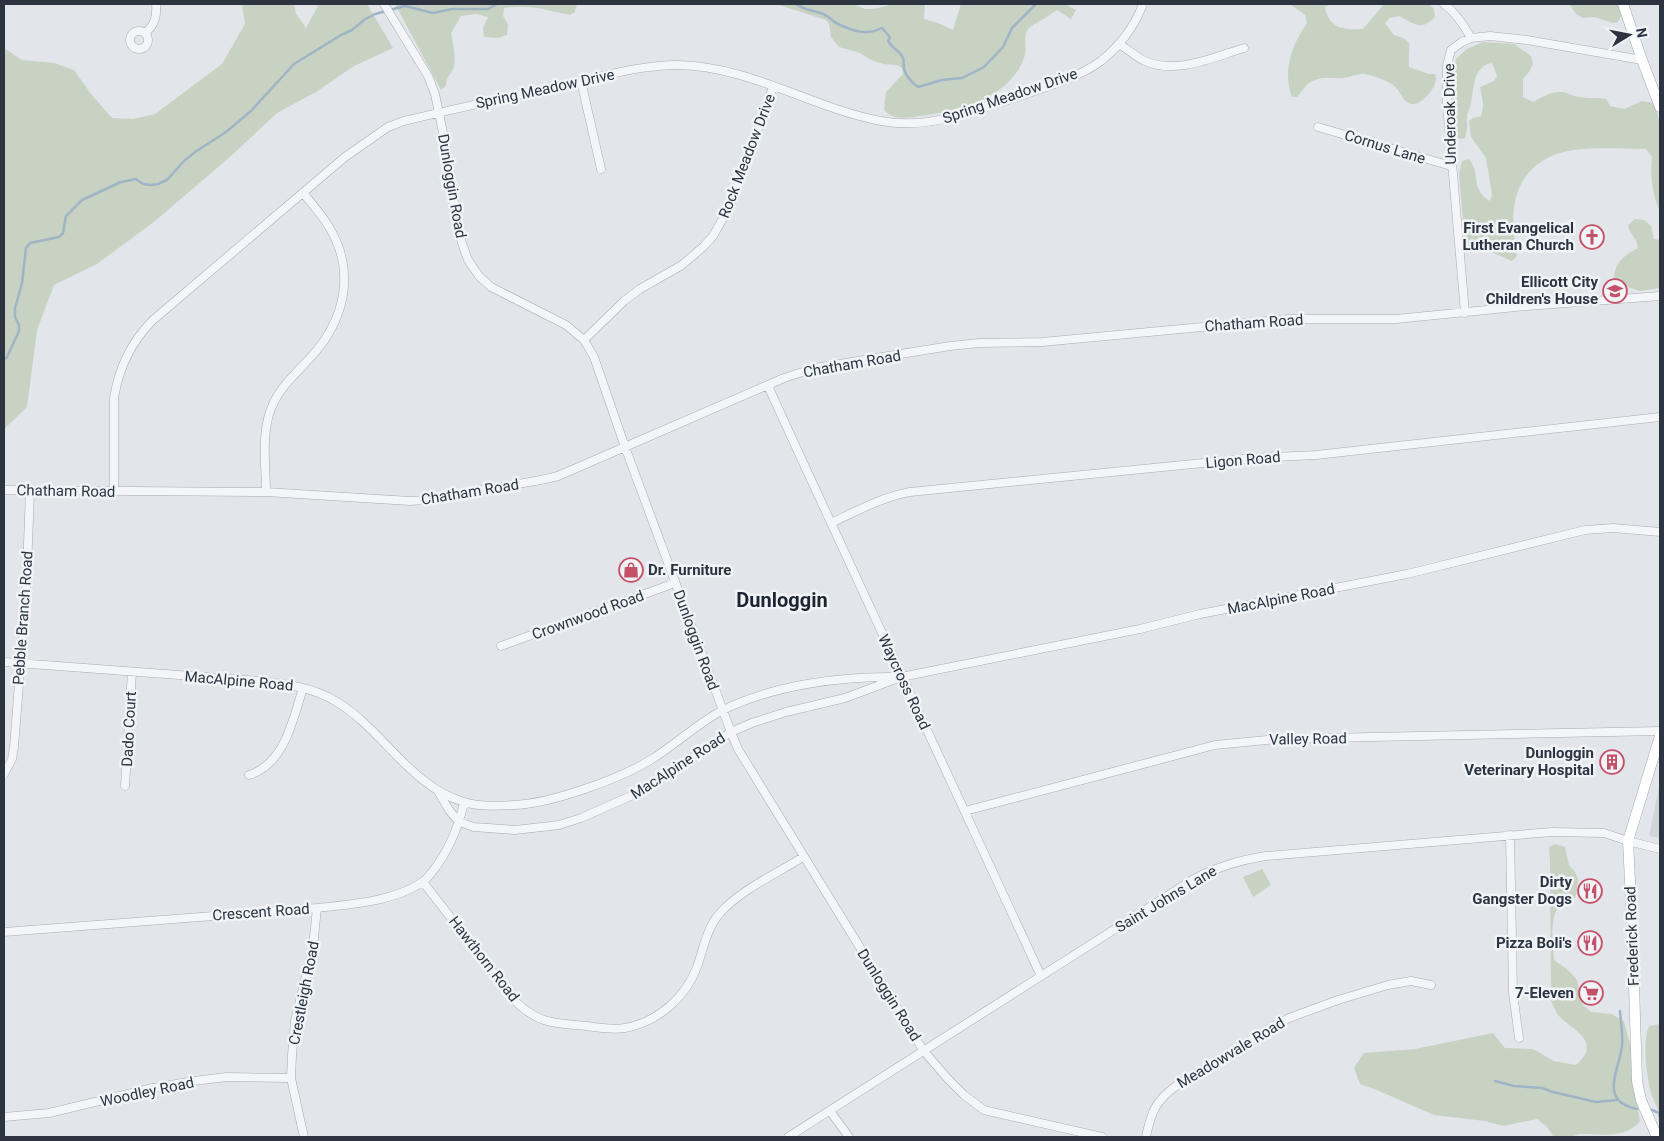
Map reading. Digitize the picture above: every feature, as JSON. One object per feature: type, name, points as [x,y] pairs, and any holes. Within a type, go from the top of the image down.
[{"type":"main road","points":[[1623,4],[1660,108]]},
{"type":"main road","name":"Frederick Road","points":[[1657,1137],[1641,1100],[1637,1081],[1628,841],[1660,736]]},
{"type":"street","points":[[145,33],[154,22],[156,4]]},
{"type":"street","name":"Dunloggin Road","points":[[385,4],[428,76],[435,94],[457,223],[468,260],[491,287],[566,325],[584,340],[598,366],[610,407],[738,749],[923,1050],[964,1095],[984,1110],[1102,1137]]},
{"type":"street","name":"Spring Meadow Drive","points":[[114,492],[114,398],[121,368],[134,342],[153,320],[349,154],[388,128],[404,121],[439,112],[636,70],[676,65],[726,72],[862,117],[883,122],[923,123],[959,116],[1069,78],[1095,65],[1119,44],[1132,26],[1143,4]]},
{"type":"street","points":[[1444,4],[1462,22],[1471,38]]},
{"type":"street","name":"Underoak Drive","points":[[1465,313],[1447,106],[1447,65],[1451,50],[1471,38],[1490,36],[1510,37],[1642,60]]},
{"type":"street","points":[[1119,44],[1144,61],[1158,66],[1171,67],[1244,48]]},
{"type":"street","points":[[581,81],[601,169]]},
{"type":"street","name":"Rock Meadow Drive","points":[[584,340],[624,301],[640,289],[682,265],[704,248],[730,206],[774,87]]},
{"type":"street","name":"Cornus Lane","points":[[1318,127],[1451,166]]},
{"type":"street","points":[[266,492],[266,440],[269,414],[281,391],[327,336],[336,320],[345,289],[342,258],[337,242],[328,226],[304,194]]},
{"type":"street","name":"Chatham Road","points":[[4,490],[266,492],[388,501],[426,500],[550,478],[574,470],[784,378],[815,368],[977,343],[1042,342],[1289,319],[1386,319],[1660,296]]},
{"type":"street","name":"Waycross Road","points":[[768,386],[1041,976]]},
{"type":"street","name":"Ligon Road","points":[[831,523],[878,501],[910,492],[1254,458],[1316,455],[1660,417]]},
{"type":"street","name":"Pebble Branch Road","points":[[4,774],[12,759],[14,747],[26,595],[30,491]]},
{"type":"street","name":"MacAlpine Road","points":[[438,791],[449,810],[459,822],[474,827],[514,830],[559,825],[581,818],[647,789],[731,732],[786,712],[845,698],[901,677],[1140,629],[1210,612],[1407,574],[1585,530],[1613,528],[1660,532]]},
{"type":"street","name":"Crownwood Road","points":[[501,646],[675,583]]},
{"type":"street","name":"MacAlpine Road","points":[[4,662],[258,681],[303,688],[322,694],[339,703],[372,731],[416,774],[438,791],[464,803],[515,805],[574,792],[638,767],[722,710],[744,702],[806,685],[872,677],[901,677]]},
{"type":"street","name":"Dado Court","points":[[125,786],[132,672]]},
{"type":"street","points":[[249,775],[257,773],[274,760],[288,732],[303,688]]},
{"type":"street","name":"Valley Road","points":[[965,811],[1215,745],[1245,741],[1660,732]]},
{"type":"street","name":"Crescent Road","points":[[4,932],[317,908],[368,902],[389,897],[423,882],[445,853],[459,822],[464,803]]},
{"type":"street","name":"Saint Johns Lane","points":[[788,1137],[1192,880],[1226,864],[1266,856],[1552,832],[1604,833],[1660,849]]},
{"type":"street","points":[[1510,835],[1513,992],[1519,1038]]},
{"type":"street","name":"Hawthorn Road","points":[[423,882],[517,1003],[529,1014],[541,1020],[555,1023],[611,1029],[625,1028],[640,1023],[671,1005],[683,994],[692,979],[706,936],[722,910],[749,890],[803,857]]},
{"type":"street","name":"Crestleigh Road","points":[[304,1137],[291,1078],[294,1024],[313,947],[317,908]]},
{"type":"street","name":"Meadowvale Road","points":[[1146,1137],[1152,1113],[1163,1096],[1272,1027],[1295,1016],[1376,988],[1411,981],[1431,985]]},
{"type":"street","name":"Woodley Road","points":[[4,1117],[49,1113],[153,1088],[194,1081],[229,1077],[291,1078]]},
{"type":"street","points":[[830,1111],[849,1137]]},
{"type":"shaded area","points":[[1660,783],[1660,838],[1649,836]]},
{"type":"green space","points":[[242,4],[294,4],[296,14],[306,28],[319,4],[367,4],[393,48],[354,66],[316,92],[277,113],[231,156],[155,221],[97,264],[54,285],[37,330],[27,407],[4,429],[4,48],[22,60],[54,63],[74,70],[91,94],[112,118],[133,119],[155,114],[222,64],[245,24]]},
{"type":"green space","points":[[395,4],[577,4],[575,12],[570,15],[530,7],[504,8],[503,16],[508,24],[507,35],[498,38],[484,37],[483,28],[488,17],[476,14],[461,16],[451,33],[455,64],[446,86],[441,90]]},
{"type":"green space","points":[[776,4],[853,4],[865,9],[873,9],[887,6],[888,4],[925,4],[924,19],[953,30],[961,4],[1065,4],[1076,10],[1071,19],[1057,10],[1028,29],[1025,36],[1024,58],[1008,83],[997,92],[970,105],[941,113],[904,118],[888,114],[884,110],[886,92],[903,74],[902,68],[897,65],[883,64],[871,60],[860,53],[839,47],[831,37],[829,24],[826,20]]},
{"type":"green space","points":[[1290,4],[1331,4],[1325,7],[1330,20],[1334,24],[1338,27],[1363,29],[1384,4],[1429,4],[1434,9],[1435,17],[1430,22],[1417,25],[1399,16],[1390,18],[1385,23],[1394,35],[1403,38],[1409,43],[1409,67],[1429,74],[1435,74],[1436,78],[1433,89],[1420,102],[1411,104],[1390,83],[1362,74],[1346,78],[1316,79],[1310,82],[1297,97],[1292,97],[1288,77],[1290,58],[1297,40],[1307,23],[1305,15]]},
{"type":"green space","points":[[1569,4],[1619,4],[1621,16],[1618,22],[1613,23],[1594,17],[1583,18],[1576,14]]},
{"type":"green space","points":[[1483,42],[1514,44],[1531,56],[1533,64],[1523,79],[1523,97],[1533,102],[1549,94],[1561,92],[1579,97],[1606,99],[1610,106],[1624,109],[1642,101],[1654,103],[1660,123],[1660,212],[1652,185],[1652,157],[1646,149],[1599,148],[1564,152],[1539,163],[1521,184],[1516,197],[1513,226],[1517,256],[1512,261],[1481,246],[1468,250],[1465,242],[1459,174],[1462,161],[1469,159],[1475,170],[1480,191],[1490,201],[1492,195],[1486,158],[1471,137],[1469,121],[1481,116],[1483,104],[1480,87],[1494,81],[1497,76],[1492,63],[1481,68],[1476,78],[1467,116],[1465,138],[1460,139],[1455,135],[1452,93],[1456,59],[1467,49]]},
{"type":"green space","points":[[1635,219],[1644,220],[1651,226],[1654,239],[1660,240],[1660,288],[1640,291],[1615,283],[1615,271],[1620,261],[1638,248],[1628,225]]},
{"type":"green space","points":[[1555,844],[1565,847],[1569,865],[1578,879],[1575,898],[1563,901],[1555,914],[1552,936],[1554,960],[1568,970],[1577,980],[1583,1005],[1591,1012],[1611,1014],[1624,1021],[1631,1048],[1634,1086],[1640,1121],[1628,1131],[1621,1133],[1605,1135],[1578,1134],[1568,1137],[1554,1137],[1546,1126],[1537,1119],[1503,1126],[1485,1121],[1434,1115],[1360,1084],[1354,1068],[1364,1053],[1415,1049],[1493,1033],[1505,1048],[1533,1049],[1554,1061],[1576,1065],[1584,1057],[1587,1049],[1583,1037],[1558,1015],[1551,1001],[1549,847]]},
{"type":"green space","points":[[1262,869],[1271,885],[1253,897],[1243,877]]},
{"type":"green space","points":[[1660,1024],[1660,1115],[1650,1089],[1646,1041],[1649,1026]]},
{"type":"waterway","points":[[4,360],[19,331],[19,325],[15,317],[15,308],[22,283],[26,248],[30,243],[59,237],[63,233],[66,216],[82,200],[121,182],[136,179],[143,184],[151,185],[167,180],[184,161],[226,132],[251,111],[294,64],[352,30],[375,14],[405,6],[433,13],[452,9],[488,9],[497,4]]},
{"type":"waterway","points":[[796,4],[825,15],[836,23],[854,30],[870,32],[882,28],[890,37],[888,41],[890,44],[902,56],[907,76],[918,87],[942,80],[962,78],[984,67],[1003,47],[1012,28],[1036,4]]},
{"type":"waterway","points":[[1620,1011],[1622,1046],[1615,1075],[1614,1092],[1625,1105],[1637,1109]]},
{"type":"waterway","points":[[1495,1081],[1514,1086],[1542,1088],[1596,1102],[1617,1100]]},
{"type":"waterway","points":[[1652,1110],[1659,1113],[1660,1118]]},
{"type":"place","name":"First Evangelical Lutheran Church","points":[[1592,237]]},
{"type":"place","name":"Ellicott City Children's House","points":[[1615,291]]},
{"type":"place","name":"Dr. Furniture","points":[[631,570]]},
{"type":"place","name":"Dunloggin Veterinary Hospital","points":[[1612,762]]},
{"type":"place","name":"Dirty Gangster Dogs","points":[[1590,891]]},
{"type":"place","name":"Pizza Boli's","points":[[1590,943]]},
{"type":"place","name":"7-Eleven","points":[[1591,993]]},
{"type":"district","name":"Dunloggin","points":[[782,600]]}]
